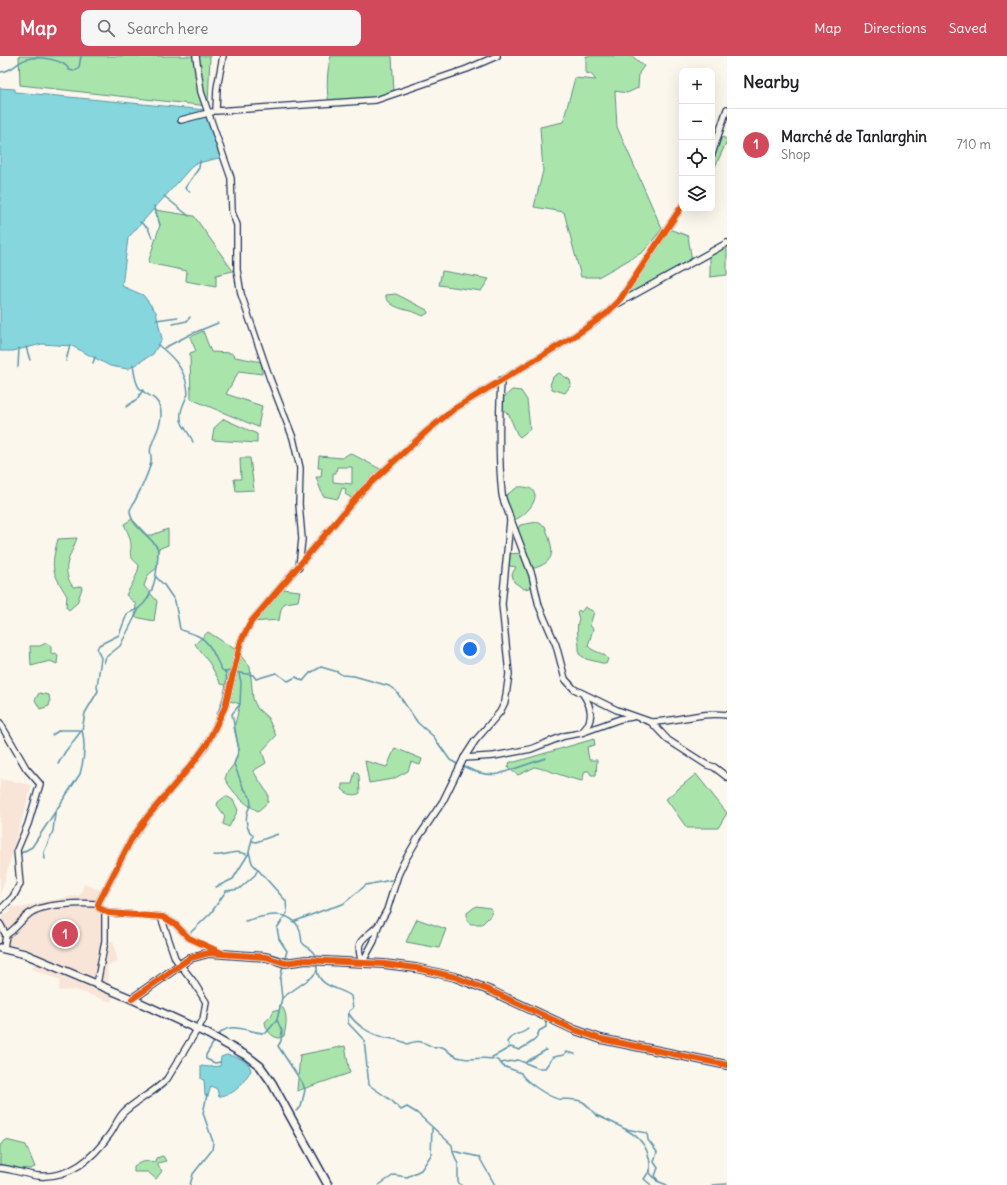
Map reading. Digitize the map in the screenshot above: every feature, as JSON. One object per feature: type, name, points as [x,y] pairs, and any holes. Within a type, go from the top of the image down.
[{"type":"street","points":[[196,56],[201,92],[231,178],[232,212],[237,225],[237,270],[242,294],[270,380],[293,438],[300,468],[299,504],[302,539],[299,567]]},
{"type":"street","points":[[216,111],[217,88],[223,56]]},
{"type":"street","points":[[181,120],[216,111],[376,100],[467,69],[497,56]]},
{"type":"street","points":[[715,145],[727,109]]},
{"type":"street","points":[[98,904],[130,840],[148,816],[194,762],[206,744],[225,707],[241,641],[252,622],[363,490],[454,409],[573,337],[606,314],[615,305],[679,210]]},
{"type":"street","points":[[615,305],[727,243]]},
{"type":"street","points":[[501,380],[498,425],[499,468],[502,498],[532,575],[540,606],[556,644],[565,679],[574,689],[582,694],[651,722],[668,740],[707,765],[714,766],[727,777]]},
{"type":"street","points":[[362,963],[374,941],[378,926],[387,910],[404,862],[443,801],[464,758],[475,741],[500,712],[505,702],[508,688],[505,623],[502,604],[510,516]]},
{"type":"street","points":[[581,733],[591,720],[590,708],[582,694]]},
{"type":"street","points":[[651,722],[717,713],[727,710]]},
{"type":"street","points":[[717,713],[727,714]]},
{"type":"street","points":[[464,758],[494,756],[531,749],[564,736],[581,733],[620,719],[635,716]]},
{"type":"street","points":[[0,723],[26,768],[40,784],[28,824],[17,850],[20,884],[12,897],[0,910]]},
{"type":"street","points":[[98,904],[68,903],[32,912],[16,928],[6,935],[2,948],[25,954],[132,998],[197,1028],[243,1053],[262,1069],[272,1083],[328,1185]]},
{"type":"street","points":[[98,904],[99,908],[105,911],[161,917],[175,924],[189,938],[222,953]]},
{"type":"street","points":[[97,984],[105,941],[105,911]]},
{"type":"street","points":[[0,1168],[39,1176],[51,1175],[74,1168],[85,1162],[103,1142],[117,1120],[125,1112],[160,1087],[167,1079],[203,1020],[206,1002],[193,981],[175,958],[161,917]]},
{"type":"street","points":[[0,924],[6,935]]},
{"type":"street","points":[[362,963],[358,949],[359,944],[378,926]]},
{"type":"street","points":[[132,998],[180,965],[201,954],[222,953],[266,957],[285,963],[306,960],[416,968],[455,978],[491,991],[575,1030],[601,1038],[727,1065]]},
{"type":"shaded area","points":[[0,779],[32,785],[0,896]]},
{"type":"shaded area","points":[[84,884],[105,892],[98,904],[103,911],[105,941],[113,941],[118,962],[107,966],[109,989],[116,992],[111,1002],[76,990],[59,991],[60,980],[32,969],[38,953],[19,946],[0,943],[2,913],[9,914],[11,906],[21,908],[41,902],[80,895]]},
{"type":"green space","points":[[19,56],[210,56],[208,106],[20,85]]},
{"type":"green space","points":[[331,56],[392,56],[394,93],[376,100],[329,103],[327,79]]},
{"type":"green space","points":[[586,56],[632,56],[644,66],[639,73],[638,88],[627,93],[615,91],[617,127],[662,229],[643,252],[598,277],[581,277],[564,212],[534,207],[543,171],[540,127],[563,122],[575,78],[596,80],[591,74],[586,73]]},
{"type":"green space","points":[[719,136],[727,139],[715,167],[715,146]]},
{"type":"green space","points":[[155,210],[194,216],[233,271],[216,275],[216,287],[186,281],[187,271],[148,263],[160,225]]},
{"type":"green space","points":[[669,229],[688,236],[692,262],[632,295],[628,293]]},
{"type":"green space","points":[[727,243],[727,275],[710,277],[710,252]]},
{"type":"green space","points":[[442,271],[489,279],[481,291],[439,285]]},
{"type":"green space","points":[[396,294],[427,310],[428,313],[423,316],[393,305],[386,298],[386,295]]},
{"type":"green space","points":[[203,331],[211,352],[231,353],[235,357],[262,362],[262,374],[239,371],[226,394],[262,406],[258,427],[191,399],[190,353],[196,351],[190,337]]},
{"type":"green space","points":[[559,373],[570,380],[571,385],[565,393],[552,389],[550,385],[553,377]]},
{"type":"green space","points":[[512,390],[521,391],[527,400],[530,429],[520,437],[517,434],[509,415],[502,408],[502,399]]},
{"type":"green space","points":[[224,419],[257,434],[257,443],[212,440],[214,428]]},
{"type":"green space","points":[[350,453],[380,469],[353,499],[345,494],[346,489],[342,488],[338,499],[323,496],[316,477],[321,477],[322,468],[318,468],[319,456],[342,458]],"holes":[[[337,467],[352,467],[352,484],[333,482],[333,473],[336,473]]]},
{"type":"green space","points":[[240,458],[250,458],[254,490],[236,491],[234,479],[241,479]]},
{"type":"green space","points":[[518,487],[528,488],[533,491],[535,496],[534,502],[524,514],[511,521],[502,498]]},
{"type":"green space","points":[[132,519],[147,535],[152,535],[168,529],[168,545],[158,549],[157,568],[148,575],[144,586],[157,601],[154,621],[135,617],[136,604],[126,595],[136,577],[139,565],[132,558],[130,552],[131,543],[124,524]]},
{"type":"green space","points":[[537,522],[545,526],[550,541],[552,554],[546,563],[531,569],[534,583],[530,588],[524,589],[514,582],[512,574],[516,567],[505,565],[506,554],[524,553],[516,533],[520,525]]},
{"type":"green space","points":[[77,538],[69,557],[67,574],[73,587],[81,586],[82,588],[77,603],[69,610],[66,607],[67,596],[55,575],[53,564],[58,539]]},
{"type":"green space","points":[[281,589],[300,591],[298,601],[285,603],[281,609],[279,620],[251,622]]},
{"type":"green space","points":[[585,607],[594,612],[590,625],[593,629],[588,646],[608,659],[606,664],[586,659],[579,654],[577,626],[579,619],[577,612],[579,610],[581,612]]},
{"type":"green space","points":[[208,632],[236,650],[250,667],[253,699],[257,708],[268,718],[276,736],[262,751],[266,763],[253,771],[268,794],[268,802],[258,811],[239,798],[225,779],[227,773],[234,764],[239,750],[234,728],[240,704],[227,700],[230,686],[221,684],[210,664],[195,644]]},
{"type":"green space","points":[[46,643],[51,646],[51,654],[55,653],[58,655],[57,664],[50,661],[31,666],[30,646],[40,646]]},
{"type":"green space","points":[[39,693],[49,695],[49,706],[40,709],[35,700]]},
{"type":"green space","points":[[594,739],[595,745],[587,747],[589,760],[597,760],[596,775],[591,775],[589,771],[585,771],[582,781],[535,767],[518,775],[508,768],[510,762],[515,762]]},
{"type":"green space","points":[[395,748],[422,759],[420,765],[411,762],[408,771],[393,779],[369,783],[365,761],[387,767]]},
{"type":"green space","points":[[355,771],[359,775],[360,793],[353,795],[348,794],[342,789],[342,784],[352,784]]},
{"type":"green space","points":[[696,774],[727,813],[718,828],[687,828],[666,799]]},
{"type":"green space","points":[[226,796],[233,800],[238,810],[229,827],[223,824],[225,816],[217,805],[218,802]]},
{"type":"green space","points":[[476,906],[490,908],[492,910],[491,915],[482,924],[471,924],[467,921],[467,913]]},
{"type":"green space","points":[[417,919],[446,929],[439,948],[406,942]]},
{"type":"green space","points":[[280,1005],[285,1011],[286,1019],[284,1036],[279,1038],[269,1033],[265,1022],[274,1010],[279,1011]]},
{"type":"green space","points":[[345,1046],[350,1073],[297,1091],[300,1055]]},
{"type":"green space","points":[[6,1140],[26,1145],[35,1167],[30,1169],[0,1167],[0,1145]]},
{"type":"green space","points":[[163,1156],[166,1161],[158,1163],[158,1166],[162,1171],[156,1179],[148,1172],[134,1172],[134,1166],[141,1162],[155,1162],[156,1158]]},
{"type":"water","points":[[0,88],[15,89],[15,92],[206,110],[223,157],[194,164],[128,238],[122,286],[143,295],[156,312],[162,339],[153,354],[128,369],[110,366],[72,346],[42,344],[13,351],[0,351]]},
{"type":"water","points":[[226,1055],[234,1056],[245,1061],[250,1067],[251,1071],[239,1087],[231,1093],[219,1097],[217,1089],[211,1086],[208,1096],[205,1095],[204,1080],[201,1079],[201,1066],[220,1066],[221,1057]]},
{"type":"waterway","points":[[0,72],[9,70],[23,60],[32,58],[51,59],[62,63],[69,70],[74,71],[79,67],[81,56]]},
{"type":"waterway","points":[[190,192],[185,188],[199,168],[200,161]]},
{"type":"waterway","points":[[164,196],[189,216]]},
{"type":"waterway","points":[[154,206],[160,225]]},
{"type":"waterway","points":[[140,222],[148,228],[152,238]]},
{"type":"waterway","points":[[156,320],[178,317]]},
{"type":"waterway","points":[[173,324],[187,321],[190,317]]},
{"type":"waterway","points":[[164,348],[191,334],[218,323]]},
{"type":"waterway","points":[[66,361],[70,345]]},
{"type":"waterway","points":[[158,345],[175,360],[183,372],[188,394],[181,411],[181,420],[193,442]]},
{"type":"waterway","points":[[26,347],[30,360]]},
{"type":"waterway","points":[[18,367],[19,348]]},
{"type":"waterway","points":[[93,363],[95,357]]},
{"type":"waterway","points":[[58,764],[65,752],[82,730],[85,713],[98,691],[97,687],[101,658],[97,649],[99,645],[119,635],[127,614],[138,609],[149,597],[156,573],[158,549],[151,539],[133,521],[130,510],[147,475],[151,460],[150,449],[160,423],[161,412],[159,404],[138,387],[133,365]]},
{"type":"waterway","points":[[126,407],[137,399],[143,390]]},
{"type":"waterway","points":[[156,577],[164,585],[175,601],[180,629],[196,635],[206,642],[222,670],[225,672],[231,671]]},
{"type":"waterway","points":[[104,663],[106,657],[120,646],[139,609]]},
{"type":"waterway","points":[[235,672],[253,675],[256,679],[276,673],[288,681],[296,677],[303,681],[310,673],[321,667],[338,672],[342,675],[354,676],[389,686],[396,691],[418,723],[433,736],[450,760],[459,765]]},
{"type":"waterway","points":[[217,714],[226,686],[225,672]]},
{"type":"waterway","points":[[239,674],[241,682],[240,704],[232,714],[239,750],[234,764],[243,787],[250,797],[251,805],[246,820],[248,828],[253,835],[249,852],[252,863],[286,901],[287,913],[277,928],[279,939],[287,951],[284,961]]},
{"type":"waterway","points":[[21,853],[32,847],[80,774],[84,747],[82,730],[60,730],[52,735]]},
{"type":"waterway","points":[[463,766],[480,773],[499,774],[546,758]]},
{"type":"waterway","points":[[45,859],[44,852],[53,831],[55,813]]},
{"type":"waterway","points":[[252,841],[256,842],[278,834]]},
{"type":"waterway","points":[[214,855],[237,852],[246,854]]},
{"type":"waterway","points":[[216,887],[233,879],[249,853]]},
{"type":"waterway","points":[[191,932],[211,913],[226,891],[239,889],[255,875],[258,869]]},
{"type":"waterway","points":[[293,922],[343,904],[366,885],[391,880]]},
{"type":"waterway","points":[[245,921],[276,915],[290,918],[296,923],[300,930],[302,942],[313,952],[316,958]]},
{"type":"waterway","points":[[296,1111],[301,1107],[305,1090],[303,1084],[278,1046],[281,1041],[282,1031],[277,1020],[282,998],[312,977],[317,971],[317,964]]},
{"type":"waterway","points":[[282,998],[280,980],[283,965]]},
{"type":"waterway","points":[[317,971],[319,977],[326,984],[351,996],[353,1008],[349,1011],[348,1023],[364,1040],[369,1085],[392,1101],[401,1110],[407,1107],[417,1113],[452,1145],[453,1151],[479,1157],[495,1185]]},
{"type":"waterway","points":[[349,1014],[359,1025],[378,1036],[398,1040],[407,1044],[418,1041],[435,1048],[443,1047],[458,1057],[497,1060],[503,1066],[521,1073],[537,1088],[549,1095],[558,1099],[583,1102],[596,1115],[626,1129],[634,1135],[647,1150],[650,1160],[650,1173],[657,1181],[667,1185]]},
{"type":"waterway","points":[[217,1037],[222,1031],[228,1028],[240,1028],[266,1033],[277,1020]]},
{"type":"waterway","points":[[492,1057],[511,1047],[519,1050],[532,1042],[538,1035],[539,1031],[546,1027],[546,1021]]},
{"type":"waterway","points":[[508,1047],[509,1044],[507,1042],[509,1039],[528,1029]]},
{"type":"waterway","points":[[215,1040],[206,1055],[206,1059],[215,1063],[220,1062]]},
{"type":"waterway","points":[[526,1062],[546,1050]]},
{"type":"waterway","points":[[501,1063],[518,1060],[538,1068],[545,1068],[553,1057],[564,1055],[566,1052],[575,1054]]},
{"type":"waterway","points":[[190,1185],[193,1174],[212,1150],[213,1142],[203,1113],[207,1095]]},
{"type":"waterway","points":[[379,1185],[394,1175],[407,1177],[421,1170],[431,1155],[432,1128]]},
{"type":"waterway","points":[[626,1129],[647,1133],[648,1140],[657,1152],[654,1162],[658,1168],[655,1176],[658,1181]]},
{"type":"waterway","points":[[453,1152],[458,1164],[458,1182],[461,1185]]},
{"type":"waterway","points":[[650,1170],[644,1179],[651,1185]]},
{"type":"waterway","points":[[712,1185],[727,1184]]},
{"type":"cycle path","points":[[222,953],[189,938],[175,924],[163,917],[109,913],[99,908],[98,904],[131,840],[148,816],[194,762],[207,744],[225,707],[241,641],[251,622],[363,490],[427,431],[454,409],[573,337],[606,314],[619,301],[679,211]]},
{"type":"cycle path","points":[[132,999],[190,958],[209,953],[266,957],[285,963],[306,960],[384,964],[416,968],[455,977],[491,991],[575,1030],[601,1039],[727,1065]]},
{"type":"place","name":"Marché de Tanlarghin","points":[[65,934]]}]
